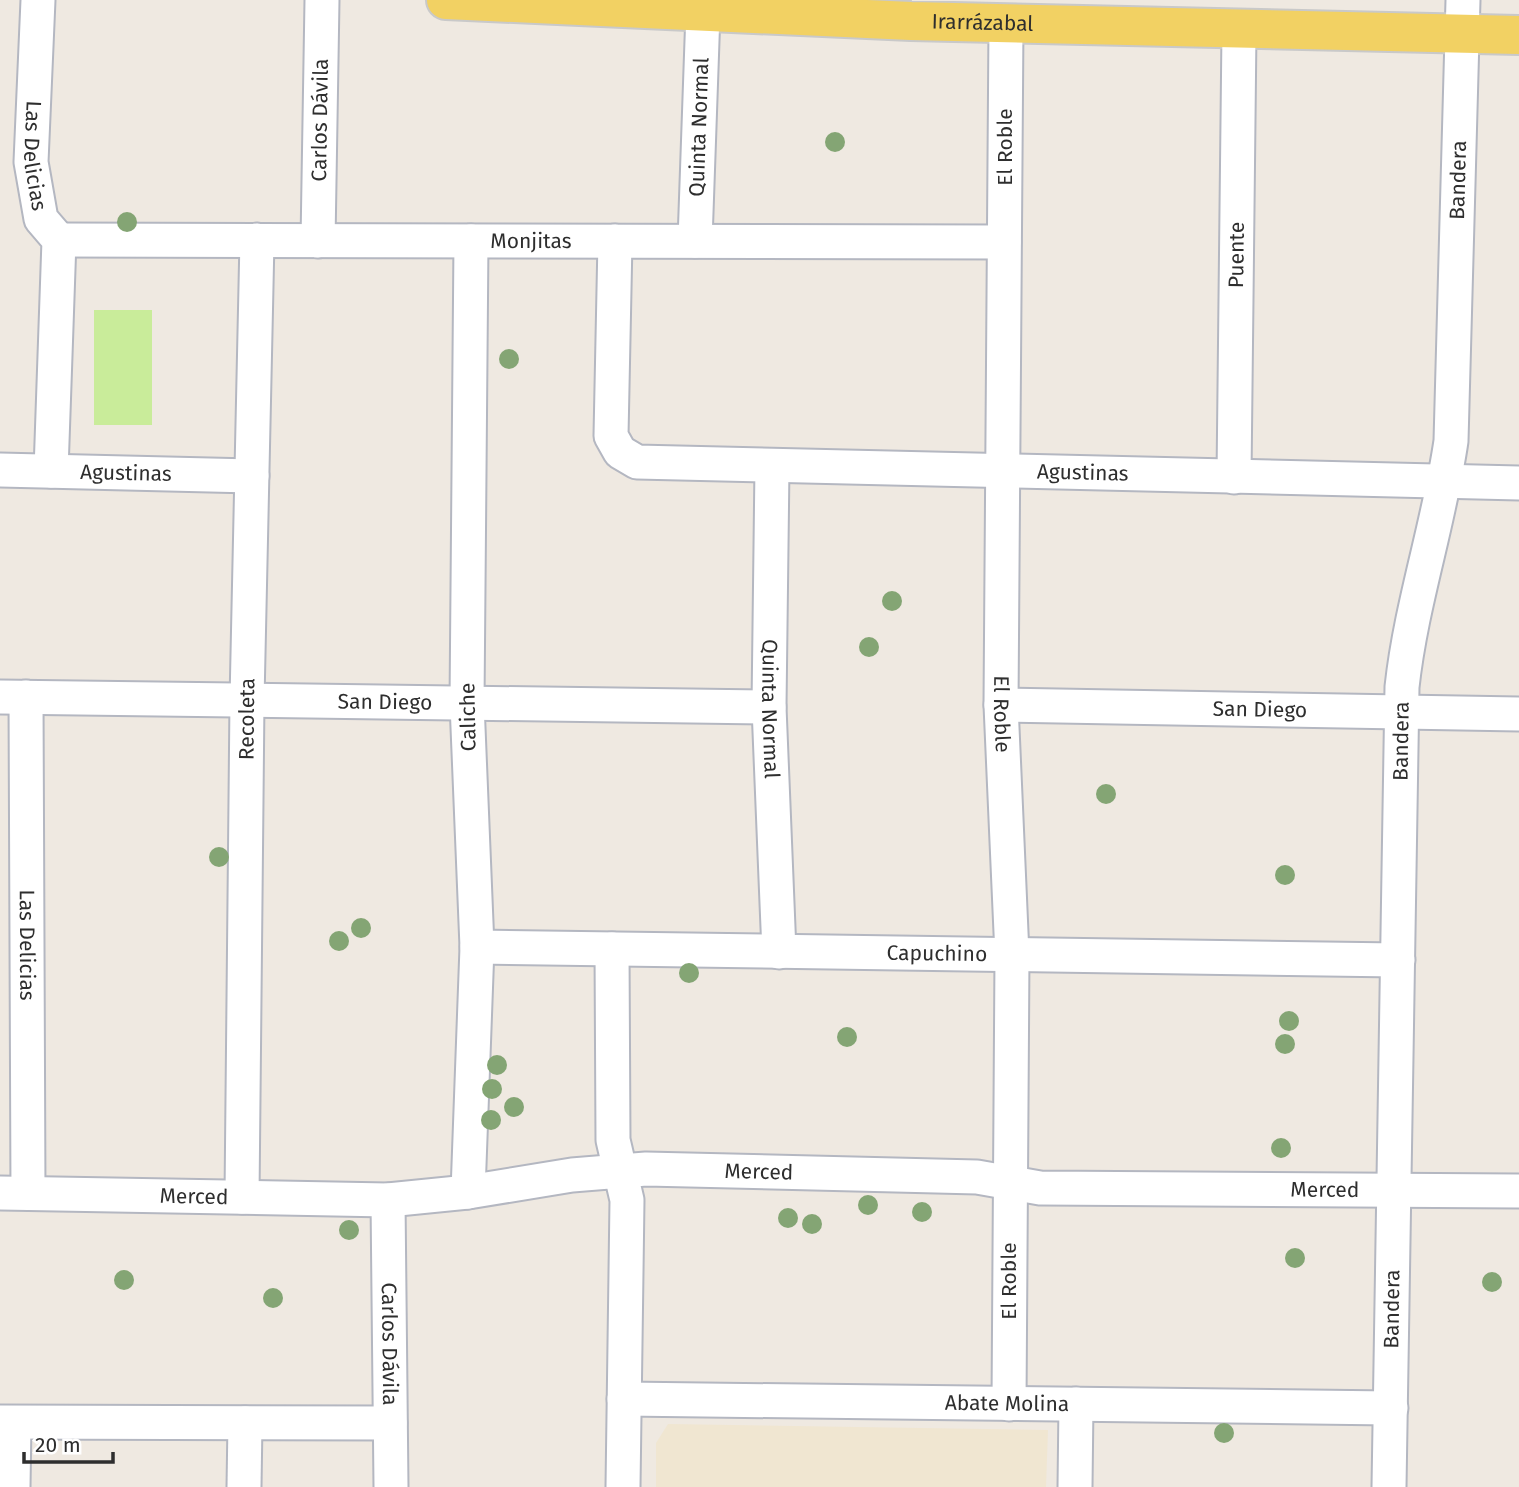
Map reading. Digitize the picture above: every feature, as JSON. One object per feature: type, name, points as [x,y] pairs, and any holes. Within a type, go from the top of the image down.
[{"type":"main road","name":"Irarrázabal","points":[[446,0],[703,12],[860,9],[1006,24],[1239,31],[1463,17],[1519,35]]},
{"type":"street","name":"Las Delicias","points":[[38,0],[31,162],[41,219],[59,240],[51,471]]},
{"type":"street","name":"Carlos Dávila","points":[[318,240],[322,0]]},
{"type":"street","name":"Quinta Normal","points":[[695,241],[703,12]]},
{"type":"street","name":"Bandera","points":[[1389,1487],[1401,712],[1409,637],[1445,481],[1455,386],[1463,17]]},
{"type":"street","name":"El Roble","points":[[1006,24],[1001,705],[1012,955],[1009,1404]]},
{"type":"street","name":"Puente","points":[[1234,477],[1239,31]]},
{"type":"street","name":"Monjitas","points":[[59,240],[1004,242]]},
{"type":"street","name":"Recoleta","points":[[242,1197],[247,700],[257,240]]},
{"type":"street","name":"Caliche","points":[[468,1192],[477,947],[467,703],[471,241]]},
{"type":"street","name":"Agustinas","points":[[615,241],[611,436],[627,459],[646,464],[1519,483]]},
{"type":"street","name":"Quinta Normal","points":[[772,466],[769,707],[779,952]]},
{"type":"street","name":"Agustinas","points":[[0,470],[252,476]]},
{"type":"street","name":"Las Delicias","points":[[13,697],[14,1193]]},
{"type":"street","name":"San Diego","points":[[13,697],[769,707]]},
{"type":"street","name":"San Diego","points":[[1001,705],[1519,715]]},
{"type":"street","name":"Capuchino","points":[[477,947],[1398,960]]},
{"type":"street","points":[[612,949],[613,1140],[627,1199],[622,1487]]},
{"type":"street","name":"Merced","points":[[14,1193],[388,1200],[468,1192],[618,1170],[977,1177],[1040,1188],[1519,1191]]},
{"type":"street","name":"Carlos Dávila","points":[[388,1200],[391,1487]]},
{"type":"street","name":"Abate Molina","points":[[624,1399],[1391,1408]]},
{"type":"street","points":[[1075,1487],[1076,1404]]},
{"type":"street","points":[[13,1487],[7,1423],[390,1423]]},
{"type":"street","points":[[244,1487],[245,1423]]},
{"type":"shaded area","points":[[668,1424],[1048,1430],[1046,1487],[656,1487],[656,1443]]},
{"type":"green space","points":[[94,310],[152,310],[152,425],[94,425]]}]
